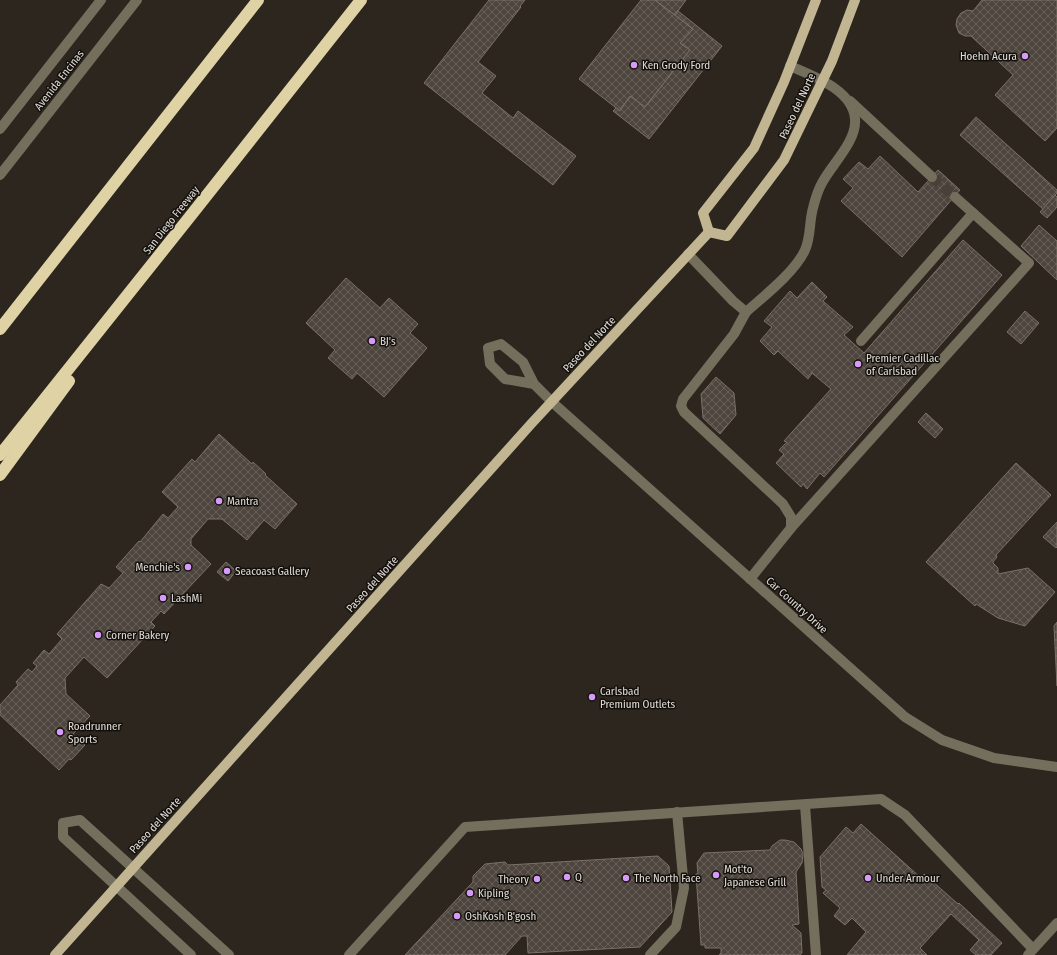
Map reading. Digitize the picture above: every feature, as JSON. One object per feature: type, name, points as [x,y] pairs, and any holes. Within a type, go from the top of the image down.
[{"type":"highway","points":[[0,329],[258,0]]},
{"type":"highway","name":"San Diego Freeway","points":[[0,455],[361,0]]},
{"type":"highway","points":[[0,475],[192,214]]},
{"type":"main road","name":"Paseo del Norte","points":[[709,232],[703,213],[754,148],[790,66],[816,0]]},
{"type":"main road","name":"Paseo del Norte","points":[[709,232],[727,236],[784,160],[832,61],[855,0]]},
{"type":"main road","name":"Paseo del Norte","points":[[55,955],[552,402],[709,232]]},
{"type":"street","name":"Avenida Encinas","points":[[0,129],[101,0]]},
{"type":"street","name":"Avenida Encinas","points":[[0,175],[137,0]]},
{"type":"street","points":[[790,66],[823,80],[849,100],[932,177]]},
{"type":"street","points":[[791,528],[791,518],[783,504],[684,412],[681,406],[683,399],[734,334],[746,312],[789,273],[804,250],[810,230],[812,209],[822,183],[854,133],[855,119],[849,100]]},
{"type":"street","points":[[750,579],[791,528],[1029,263],[955,197]]},
{"type":"street","points":[[861,341],[973,213]]},
{"type":"street","points":[[688,254],[733,301],[746,312]]},
{"type":"street","name":"Car Country Drive","points":[[534,384],[505,379],[490,364],[488,348],[501,344],[523,362],[534,384],[552,402],[905,718],[942,740],[994,758],[1057,767]]},
{"type":"street","points":[[348,955],[465,827],[786,804],[805,805],[881,798],[905,815],[1031,952],[1057,923]]},
{"type":"street","points":[[805,805],[816,955]]},
{"type":"street","points":[[650,955],[676,927],[684,888],[677,812]]},
{"type":"street","points":[[191,955],[63,837],[63,823],[80,820],[228,955]]},
{"type":"building","points":[[489,0],[525,0],[478,62],[496,76],[482,93],[513,118],[518,111],[576,156],[553,185],[424,83]]},
{"type":"building","name":"Ken Grody Ford","points":[[641,0],[655,0],[693,29],[680,43],[690,50],[645,107],[630,96],[620,111],[579,79]]},
{"type":"building","points":[[655,0],[686,0],[675,15]]},
{"type":"building","name":"Hoehn Acura","points":[[982,0],[1057,0],[1057,128],[1045,141],[995,95],[1013,75],[971,36],[965,36],[959,33],[956,25],[957,19],[961,13],[967,10],[973,11]]},
{"type":"building","points":[[678,11],[722,46],[649,139],[613,111],[616,108],[620,111],[630,96],[645,107],[690,50],[680,43],[693,29],[675,15]]},
{"type":"building","points":[[976,117],[1057,190],[1057,193],[1043,209],[960,135]]},
{"type":"building","points":[[880,156],[918,192],[938,170],[960,190],[902,257],[841,201],[853,188],[843,179],[859,162],[868,169]]},
{"type":"building","points":[[1055,195],[1057,197],[1057,207],[1047,218],[1040,212]]},
{"type":"building","points":[[1039,225],[1057,241],[1057,280],[1021,246]]},
{"type":"building","name":"Premier Cadillac of Carlsbad","points":[[963,240],[1002,275],[824,477],[820,473],[807,489],[803,484],[801,487],[776,463],[784,454],[779,450],[787,442],[784,441],[831,389],[812,373],[808,379],[778,351],[774,355],[760,341],[772,327],[764,321],[790,291],[797,298],[812,282],[827,297],[823,301],[853,327],[844,335],[864,353]]},
{"type":"building","name":"BJ's","points":[[346,278],[380,308],[389,298],[418,324],[410,333],[427,348],[384,397],[357,373],[352,379],[328,358],[335,350],[306,323]]},
{"type":"building","points":[[1025,311],[1039,323],[1021,344],[1007,332]]},
{"type":"building","points":[[716,377],[734,393],[736,415],[720,434],[703,418],[701,394]]},
{"type":"building","points":[[926,413],[943,429],[935,438],[918,422]]},
{"type":"building","points":[[219,434],[252,464],[253,462],[297,504],[275,529],[264,520],[247,540],[222,519],[208,519],[191,539],[191,545],[211,564],[164,614],[161,611],[151,622],[155,626],[107,678],[84,657],[65,678],[66,694],[90,716],[73,734],[85,745],[59,770],[0,715],[0,705],[18,685],[16,682],[28,669],[32,672],[37,666],[33,663],[44,650],[49,654],[62,639],[57,634],[101,584],[109,588],[123,573],[116,567],[139,541],[140,542],[163,514],[168,518],[178,507],[162,492],[192,459],[195,462]]},
{"type":"building","points":[[1016,463],[1051,495],[996,555],[997,557],[993,562],[998,568],[998,574],[1028,568],[1055,592],[1025,626],[998,618],[976,604],[975,606],[926,562]]},
{"type":"building","points":[[1057,522],[1057,547],[1056,548],[1043,537]]},
{"type":"building","name":"Seacoast Gallery","points":[[226,562],[236,571],[228,581],[217,572]]},
{"type":"building","points":[[1057,622],[1057,686],[1054,626]]},
{"type":"building","points":[[861,824],[921,878],[924,874],[958,904],[959,903],[1002,943],[991,955],[976,955],[970,950],[979,940],[951,914],[920,948],[927,955],[847,955],[866,932],[852,918],[845,925],[834,916],[840,908],[823,893],[826,890],[822,887],[820,857],[846,827],[853,833]]},
{"type":"building","points":[[780,840],[794,842],[801,849],[803,854],[802,863],[796,872],[799,924],[792,925],[801,933],[802,953],[800,955],[719,955],[721,953],[721,948],[705,948],[705,945],[701,945],[696,874],[698,874],[697,863],[704,853],[770,850],[772,846]]},
{"type":"building","points":[[658,856],[669,866],[672,912],[640,947],[528,953],[527,936],[522,936],[505,955],[405,955],[473,882],[473,876],[485,864],[505,862],[508,865]]},
{"type":"tunnel","points":[[932,177],[955,197]]},
{"type":"place","name":"Hoehn Acura","points":[[1025,56]]},
{"type":"place","name":"Ken Grody Ford","points":[[634,65]]},
{"type":"place","name":"BJ's","points":[[372,341]]},
{"type":"place","name":"Premier Cadillac of Carlsbad","points":[[858,364]]},
{"type":"place","name":"Mantra","points":[[219,501]]},
{"type":"place","name":"Menchie's","points":[[188,567]]},
{"type":"place","name":"Seacoast Gallery","points":[[227,571]]},
{"type":"place","name":"LashMi","points":[[163,598]]},
{"type":"place","name":"Corner Bakery","points":[[98,635]]},
{"type":"place","name":"Carlsbad Premium Outlets","points":[[592,697]]},
{"type":"place","name":"Roadrunner Sports","points":[[60,732]]},
{"type":"place","name":"Mot'to Japanese Grill","points":[[716,875]]},
{"type":"place","name":"Q","points":[[567,877]]},
{"type":"place","name":"The North Face","points":[[626,878]]},
{"type":"place","name":"Under Armour","points":[[868,878]]},
{"type":"place","name":"Theory","points":[[537,879]]},
{"type":"place","name":"Kipling","points":[[470,893]]},
{"type":"place","name":"OshKosh B'gosh","points":[[457,916]]}]
